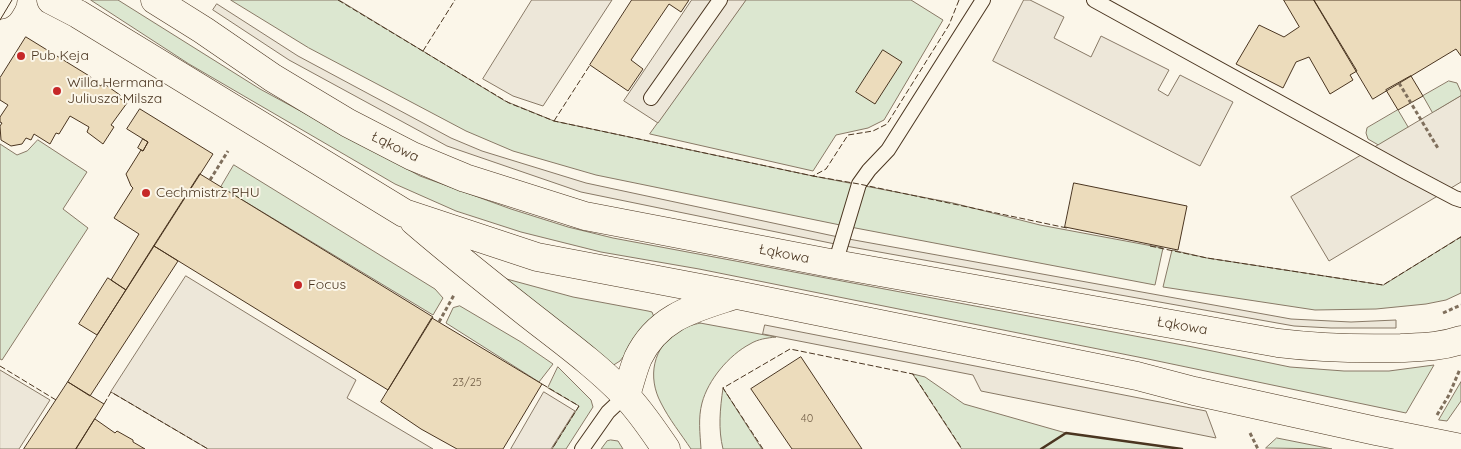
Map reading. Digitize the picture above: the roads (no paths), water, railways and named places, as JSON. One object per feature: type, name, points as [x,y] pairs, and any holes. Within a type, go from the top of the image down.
[{"type":"street","points":[[0,5],[3,0]]},
{"type":"street","points":[[51,0],[78,14],[404,213],[467,267],[594,367],[626,395],[666,449]]},
{"type":"street","name":"Łąkowa","points":[[155,0],[273,78],[348,123],[412,156],[465,178],[585,216],[835,264],[1278,344],[1372,349],[1440,346],[1461,340]]},
{"type":"street","points":[[404,213],[537,257],[738,295],[1137,376],[1194,391],[1421,440],[1457,444]]},
{"type":"street","points":[[626,395],[639,358],[659,330],[671,320],[687,311],[738,295]]},
{"type":"lane","points":[[650,98],[720,0]]},
{"type":"lane","points":[[835,264],[859,184],[888,150],[983,0]]},
{"type":"lane","points":[[1094,0],[1404,171],[1461,200]]},
{"type":"lane","points":[[582,449],[608,412],[626,395]]},
{"type":"tram line","points":[[0,20],[12,0]]},
{"type":"place","name":"Pub Keja","points":[[21,56]]},
{"type":"place","name":"Willa Hermana Juliusza Milsza","points":[[57,91]]},
{"type":"place","name":"Cechmistrz PHU","points":[[146,193]]},
{"type":"place","name":"Focus","points":[[298,285]]}]
